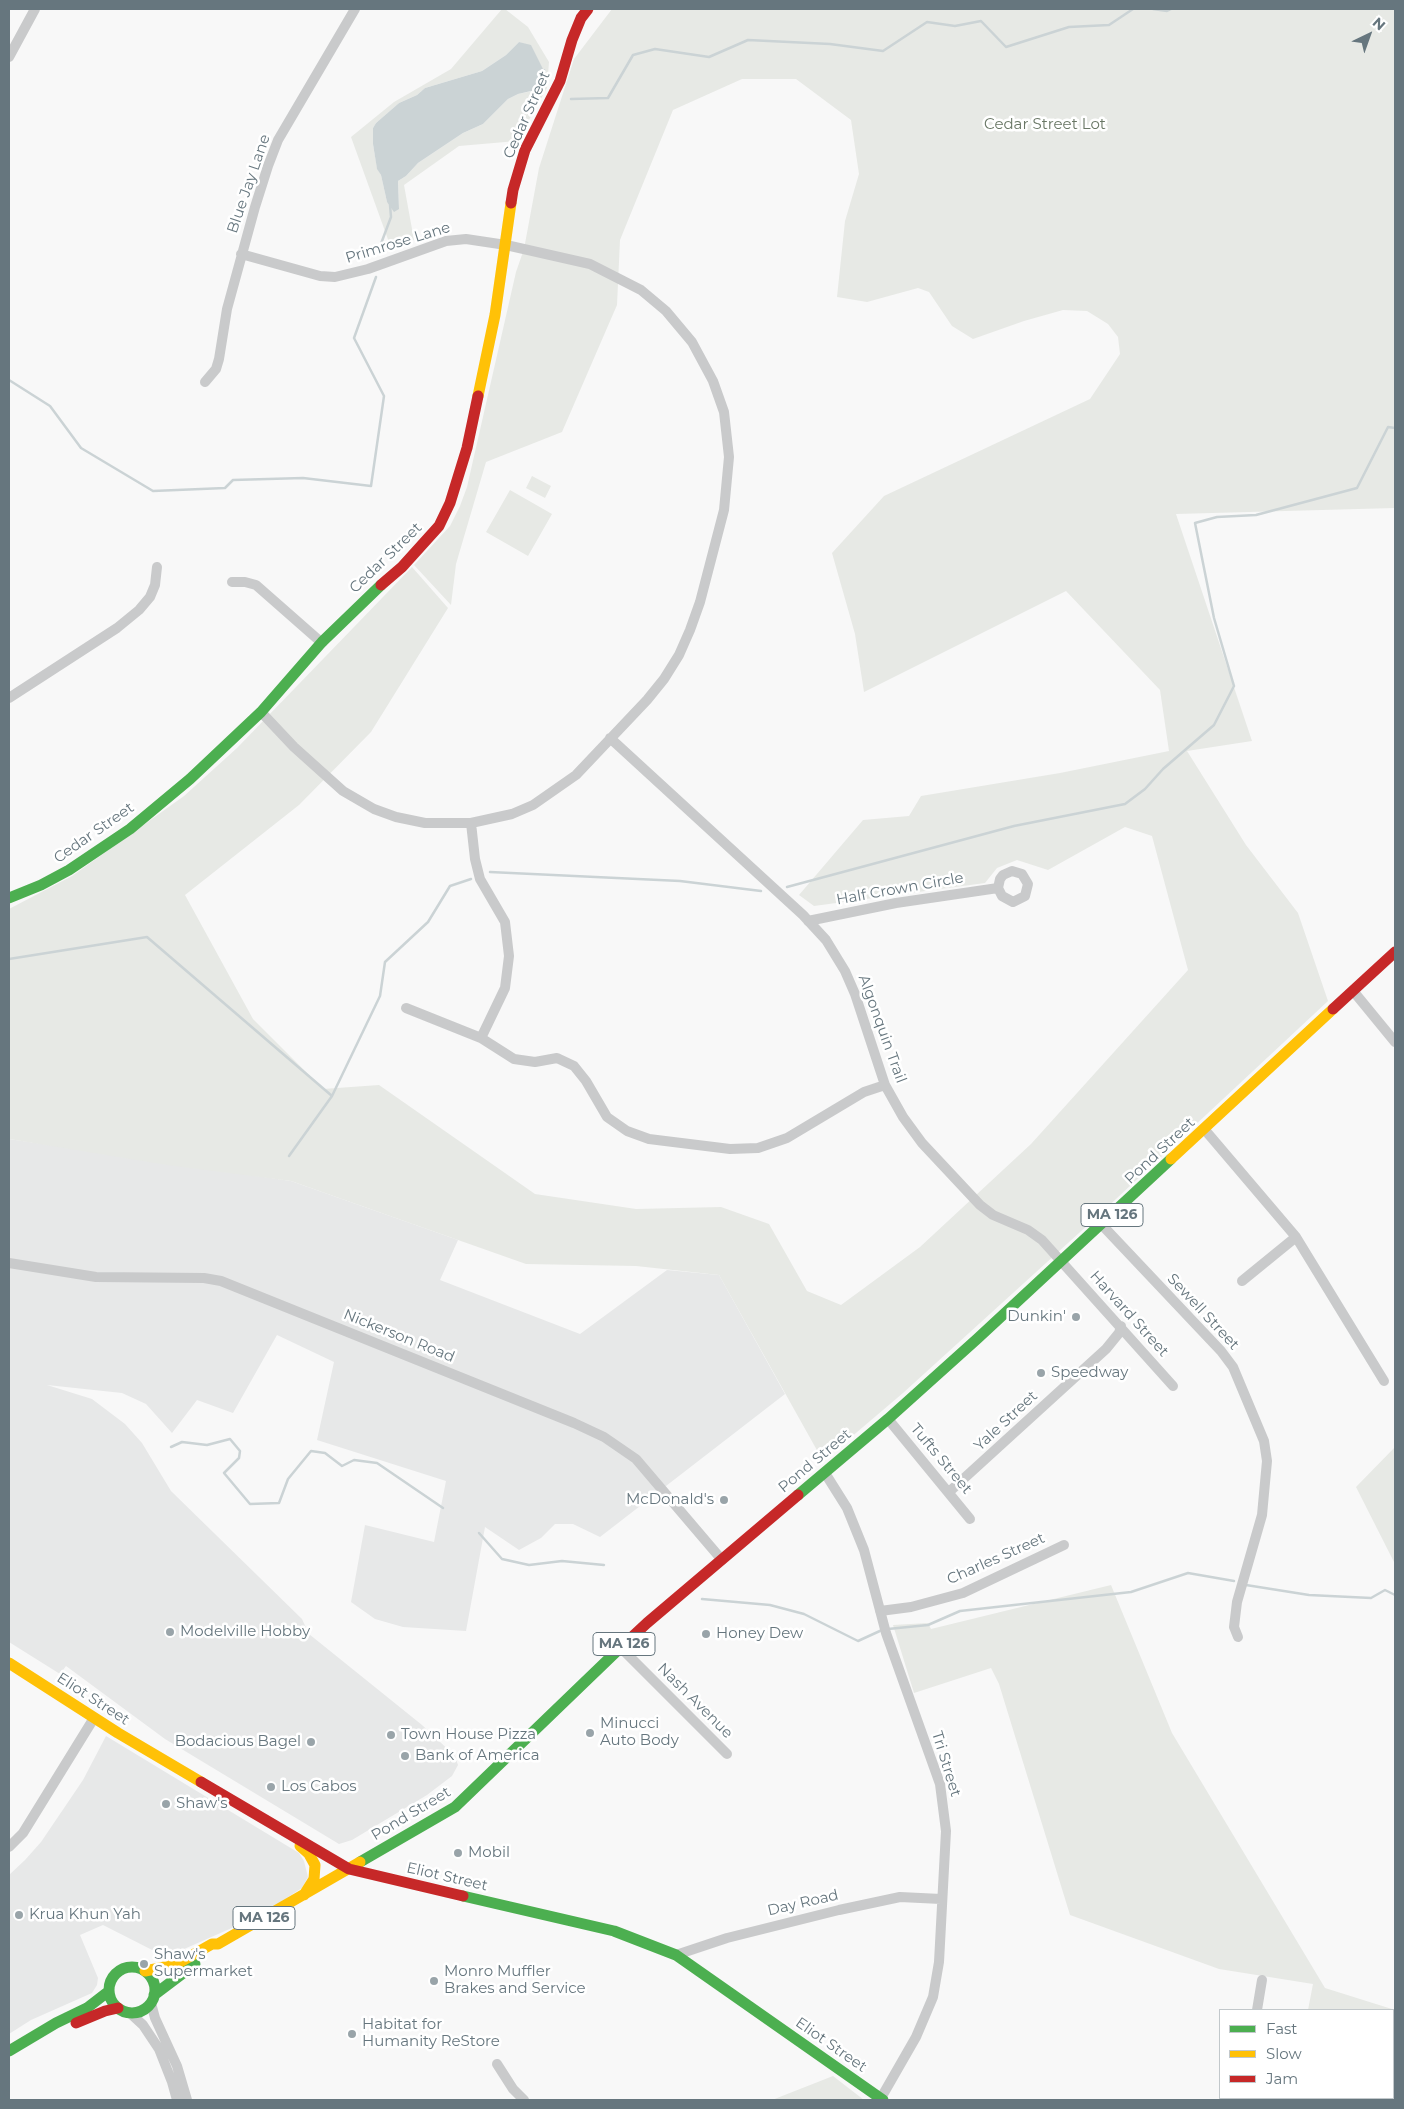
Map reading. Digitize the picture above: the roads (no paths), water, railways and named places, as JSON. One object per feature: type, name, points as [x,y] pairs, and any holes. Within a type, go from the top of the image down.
[{"type":"main road","name":"Cedar Street","points":[[9,898],[41,886],[62,874],[130,829],[190,779],[261,712],[322,643],[367,597],[402,567],[428,540],[445,514],[467,448],[495,315],[514,190],[525,150],[560,81],[572,40],[588,9]]},
{"type":"main road","name":"Pond Street","points":[[153,1999],[179,1974],[214,1950],[218,1944],[455,1806],[620,1647],[888,1419],[1063,1261],[1395,952]]},
{"type":"main road","name":"Eliot Street","points":[[9,1663],[94,1718],[349,1869],[614,1931],[676,1955],[882,2099]]},
{"type":"main road","points":[[290,1834],[309,1854],[315,1864],[314,1879],[304,1895]]},
{"type":"main road","name":"Pond Street","points":[[144,1971],[175,1965],[212,1944],[218,1944]]},
{"type":"main road","name":"MA 126","points":[[9,2051],[87,2008],[109,1991],[110,1983],[118,1972],[131,1967],[144,1971]]},
{"type":"main road","points":[[144,1971],[153,1982],[153,1999]]},
{"type":"main road","points":[[109,1991],[112,2001],[118,2008],[130,2013]]},
{"type":"main road","name":"MA 126","points":[[130,2013],[140,2011],[153,1999]]},
{"type":"main road","name":"MA 126","points":[[39,2034],[61,2029],[105,2011],[118,2008]]},
{"type":"street","points":[[9,57],[35,9]]},
{"type":"street","name":"Blue Jay Lane","points":[[205,382],[216,369],[227,309],[241,254],[265,174],[278,140],[355,9]]},
{"type":"street","name":"Primrose Lane","points":[[241,254],[320,276],[335,277],[368,269],[446,241],[466,240],[506,245],[590,264],[641,290],[666,311],[692,342],[713,381],[724,412],[729,457],[727,494],[696,615],[684,645],[664,679],[647,700],[568,782],[533,805],[512,814],[471,823],[425,823],[374,809],[331,782],[261,712]]},
{"type":"street","points":[[9,698],[117,628],[139,610],[150,597],[155,584],[157,567]]},
{"type":"street","points":[[232,582],[245,582],[256,585],[322,643]]},
{"type":"street","name":"Algonquin Trail","points":[[610,738],[808,921],[826,940],[845,971],[855,994],[885,1085],[922,1143],[980,1205],[994,1215],[1028,1230],[1042,1240],[1063,1261]]},
{"type":"street","points":[[471,823],[475,859],[480,879],[501,913],[509,941],[505,988],[481,1038]]},
{"type":"street","name":"Half Crown Circle","points":[[808,921],[896,903],[998,888]]},
{"type":"street","points":[[1354,992],[1395,1042]]},
{"type":"street","points":[[406,1008],[481,1038],[514,1059],[535,1062],[558,1058],[574,1066],[581,1073],[607,1117],[627,1131],[649,1139],[730,1149],[758,1148],[787,1138],[864,1092],[885,1085]]},
{"type":"street","points":[[1205,1130],[1296,1237],[1384,1382]]},
{"type":"street","name":"Sewell Street","points":[[1102,1225],[1225,1356],[1233,1367],[1264,1441],[1267,1461],[1262,1515],[1237,1602],[1234,1628],[1238,1637]]},
{"type":"street","points":[[1242,1281],[1296,1237]]},
{"type":"street","name":"Harvard Street","points":[[1063,1261],[1174,1386]]},
{"type":"street","name":"Nickerson Road","points":[[9,1263],[96,1277],[204,1278],[221,1280],[574,1423],[604,1437],[636,1459],[722,1560]]},
{"type":"street","name":"Yale Street","points":[[949,1492],[969,1476],[1106,1349],[1119,1333],[1120,1326]]},
{"type":"street","name":"Tufts Street","points":[[888,1419],[970,1519]]},
{"type":"street","name":"Tri Street","points":[[825,1473],[841,1496],[854,1522],[864,1550],[885,1630],[943,1798],[946,1831],[938,1962],[933,1997],[916,2036],[882,2099]]},
{"type":"street","name":"Charles Street","points":[[880,1610],[911,1607],[963,1592],[1064,1545]]},
{"type":"street","name":"Nash Avenue","points":[[620,1647],[727,1754]]},
{"type":"street","points":[[9,1847],[23,1833],[94,1718]]},
{"type":"street","name":"Day Road","points":[[676,1955],[727,1938],[900,1897],[941,1899]]},
{"type":"street","points":[[1257,2009],[1262,1980]]},
{"type":"street","points":[[153,1999],[176,2100]]},
{"type":"street","points":[[130,2013],[162,2040],[178,2066],[187,2100]]},
{"type":"street","points":[[497,2064],[513,2089],[524,2100]]},
{"type":"waterway","points":[[571,99],[608,98],[633,55],[655,49],[709,57],[748,40],[830,44],[883,51],[927,22],[955,26],[981,21],[1006,47],[1069,27],[1109,25],[1133,9]]},
{"type":"waterway","points":[[1153,9],[1167,11],[1171,9]]},
{"type":"waterway","points":[[379,249],[391,217],[390,205]]},
{"type":"waterway","points":[[9,380],[50,406],[81,448],[153,491],[225,488],[233,480],[303,478],[371,486],[384,396],[354,338],[376,277]]},
{"type":"waterway","points":[[787,887],[1014,826],[1125,804],[1145,789],[1163,769],[1214,725],[1234,686],[1214,618],[1195,523],[1217,517],[1256,515],[1357,488],[1388,427],[1395,428]]},
{"type":"waterway","points":[[490,872],[680,881],[761,891]]},
{"type":"waterway","points":[[289,1156],[332,1096],[380,996],[385,962],[428,922],[450,886],[471,879]]},
{"type":"waterway","points":[[9,959],[147,937],[332,1096]]},
{"type":"waterway","points":[[171,1447],[182,1442],[207,1445],[230,1439],[240,1451],[239,1458],[224,1473],[250,1504],[279,1503],[288,1479],[311,1451],[325,1453],[342,1466],[354,1460],[377,1463],[443,1508]]},
{"type":"waterway","points":[[479,1533],[502,1559],[529,1565],[562,1561],[604,1565]]},
{"type":"waterway","points":[[888,1629],[928,1625],[960,1611],[1131,1592],[1188,1573],[1234,1581]]},
{"type":"waterway","points":[[1246,1585],[1309,1595],[1371,1598],[1385,1590],[1395,1595]]},
{"type":"waterway","points":[[702,1599],[770,1605],[804,1614],[858,1641],[882,1630]]},
{"type":"place","name":"Dunkin'","points":[[1076,1317]]},
{"type":"place","name":"Speedway","points":[[1041,1373]]},
{"type":"place","name":"McDonald's","points":[[724,1500]]},
{"type":"place","name":"Modelville Hobby","points":[[170,1632]]},
{"type":"place","name":"Honey Dew","points":[[706,1634]]},
{"type":"place","name":"Minucci Auto Body","points":[[590,1733]]},
{"type":"place","name":"Town House Pizza","points":[[391,1735]]},
{"type":"place","name":"Bodacious Bagel","points":[[311,1742]]},
{"type":"place","name":"Bank of America","points":[[405,1756]]},
{"type":"place","name":"Los Cabos","points":[[271,1787]]},
{"type":"place","name":"Shaw's","points":[[166,1804]]},
{"type":"place","name":"Mobil","points":[[458,1853]]},
{"type":"place","name":"Krua Khun Yah","points":[[19,1915]]},
{"type":"place","name":"Shaw's Supermarket","points":[[144,1964]]},
{"type":"place","name":"Monro Muffler Brakes and Service","points":[[434,1981]]},
{"type":"place","name":"Habitat for Humanity ReStore","points":[[352,2034]]},
{"type":"park label","name":"Cedar Street Lot","points":[[1045,125]]}]
